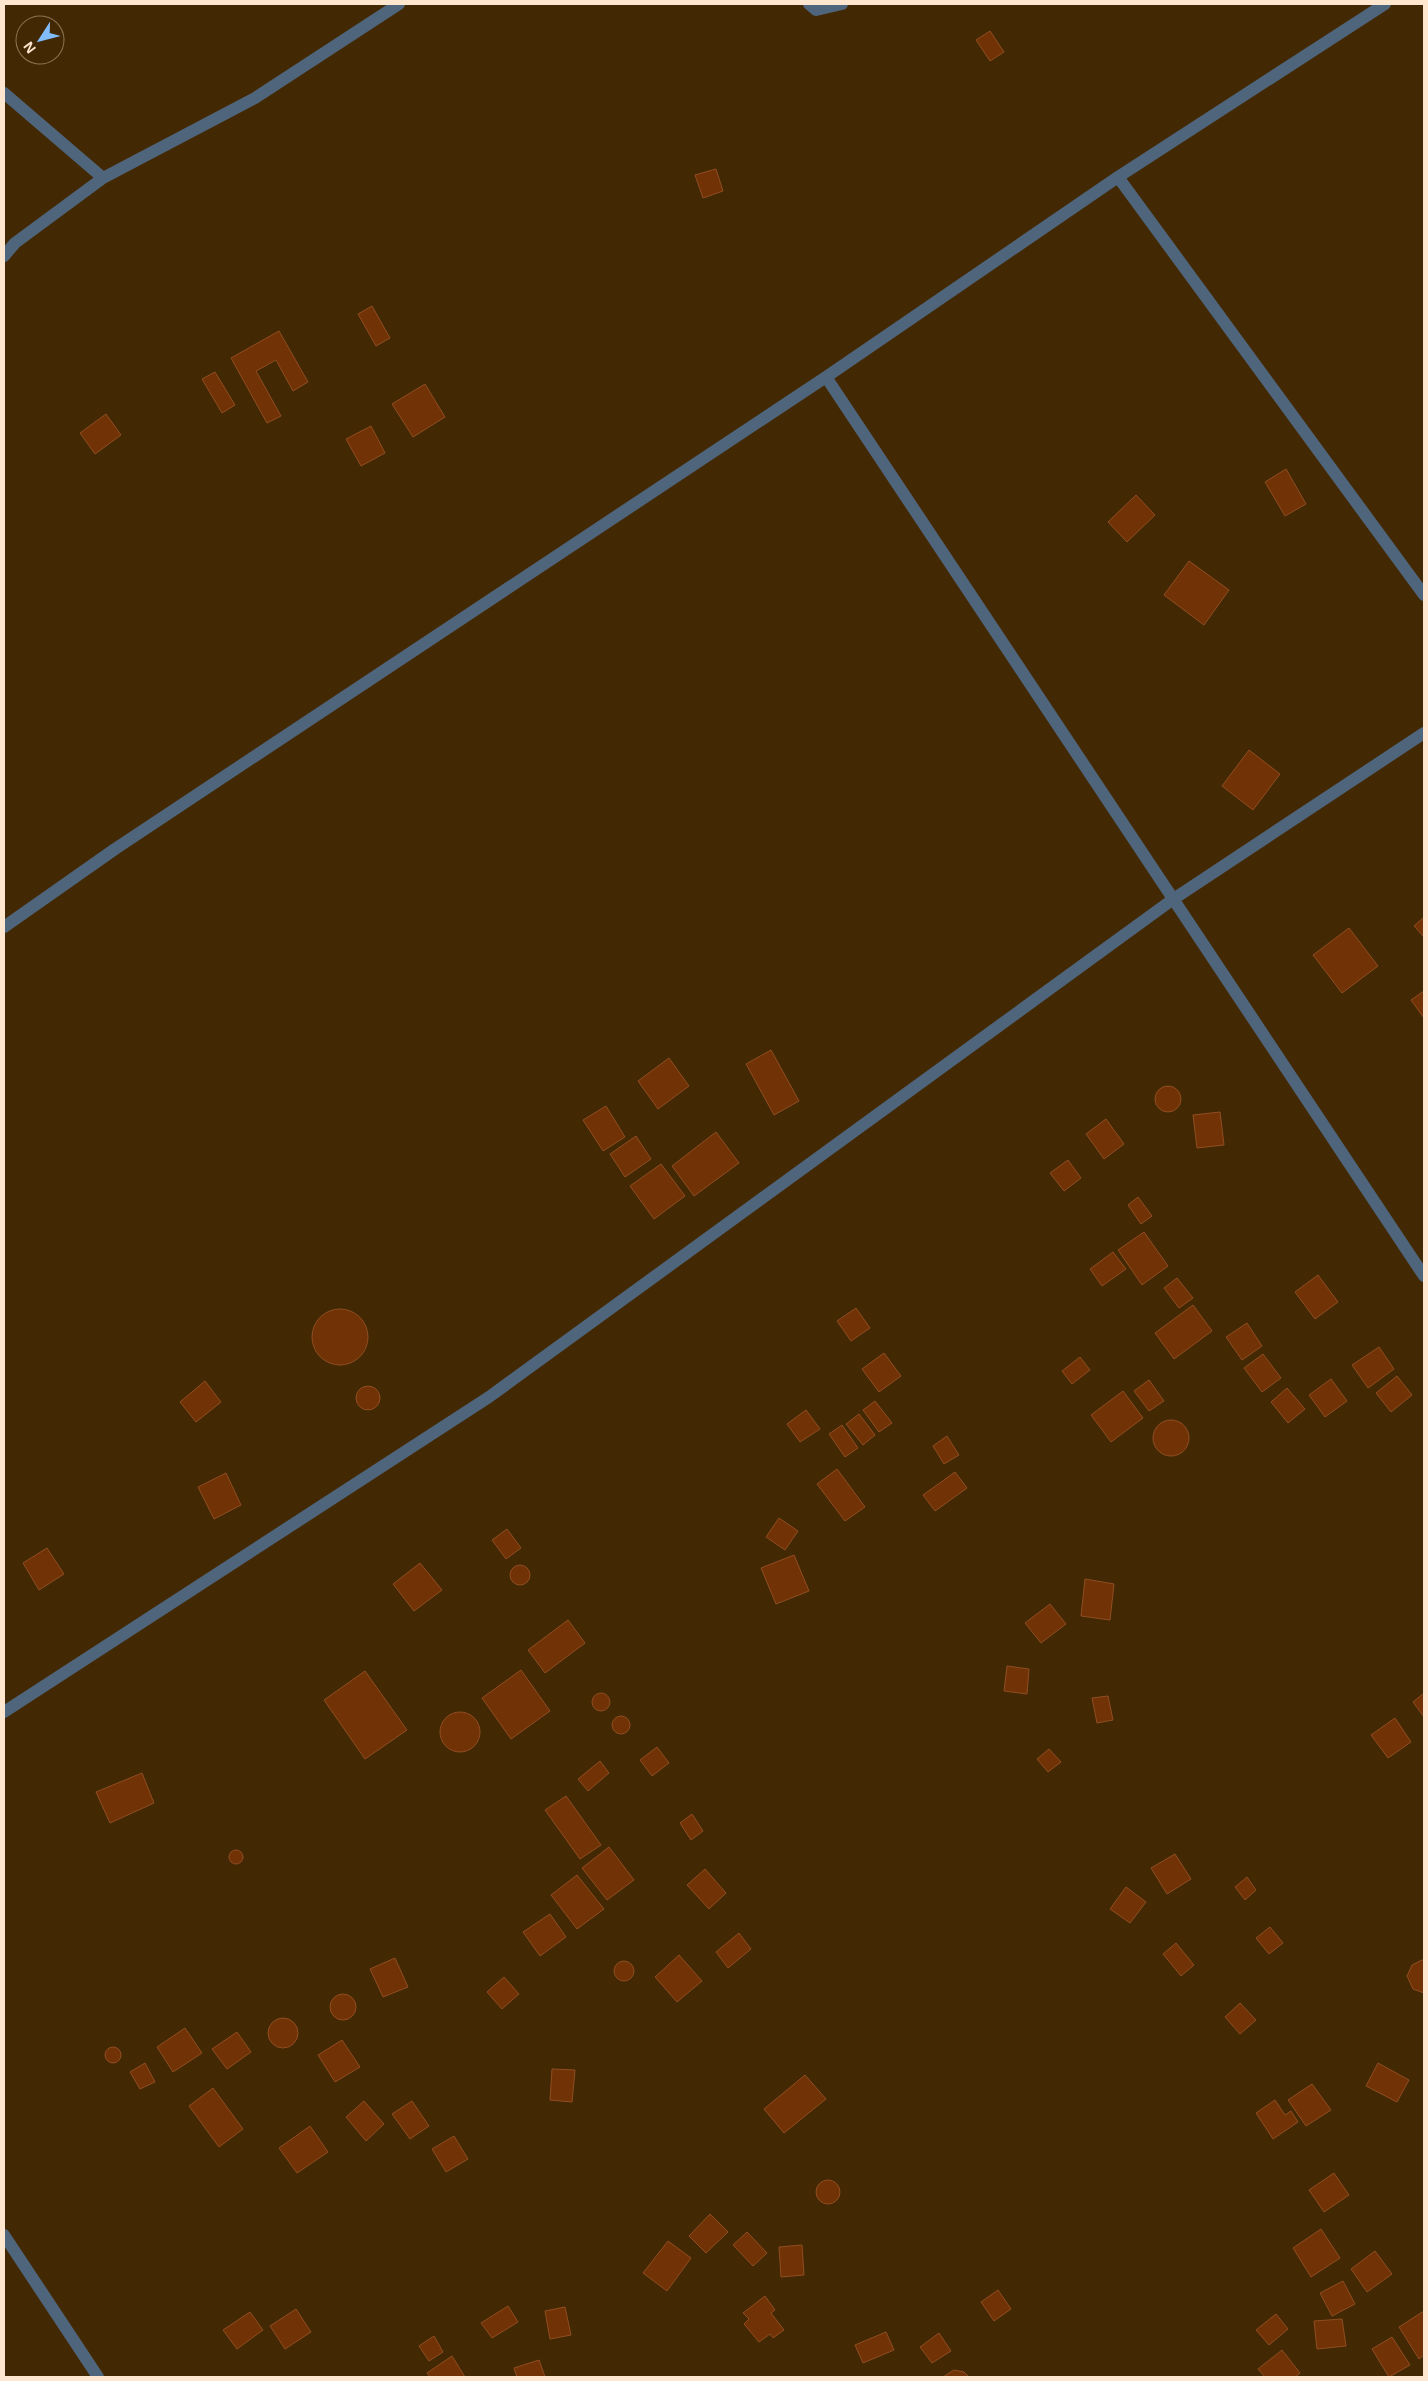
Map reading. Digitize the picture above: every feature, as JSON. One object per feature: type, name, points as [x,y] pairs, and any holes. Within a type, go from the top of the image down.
[{"type":"street","points":[[4,256],[15,243],[102,178],[255,98],[399,4]]},
{"type":"street","points":[[809,4],[816,10],[842,4]]},
{"type":"street","points":[[4,927],[115,849],[826,377],[1118,177],[1385,4]]},
{"type":"street","points":[[4,93],[102,178]]},
{"type":"street","points":[[1118,177],[1424,595]]},
{"type":"street","points":[[826,377],[1172,900],[1424,1276]]},
{"type":"street","points":[[4,1712],[489,1397],[1172,900],[1424,733]]},
{"type":"street","points":[[4,2236],[98,2377]]},
{"type":"building","points":[[990,31],[1004,52],[990,61],[976,40]]},
{"type":"building","points":[[716,169],[723,191],[703,198],[695,175]]},
{"type":"building","points":[[372,306],[390,338],[376,346],[358,314]]},
{"type":"building","points":[[279,331],[308,382],[293,391],[276,360],[256,371],[281,416],[267,423],[231,358]]},
{"type":"building","points":[[215,372],[235,405],[222,413],[202,379]]},
{"type":"building","points":[[425,384],[445,417],[413,437],[392,404]]},
{"type":"building","points":[[106,414],[121,435],[95,454],[80,433]]},
{"type":"building","points":[[371,426],[385,453],[361,466],[346,439]]},
{"type":"building","points":[[1286,469],[1306,504],[1285,516],[1265,482]]},
{"type":"building","points":[[1136,495],[1155,515],[1127,542],[1108,522]]},
{"type":"building","points":[[1189,561],[1229,590],[1204,625],[1164,595]]},
{"type":"building","points":[[1249,750],[1280,774],[1253,810],[1222,786]]},
{"type":"building","points":[[1424,917],[1424,937],[1414,926]]},
{"type":"building","points":[[1349,928],[1378,966],[1342,993],[1313,955]]},
{"type":"building","points":[[1424,991],[1424,1018],[1411,1000]]},
{"type":"building","points":[[771,1050],[799,1101],[774,1115],[746,1064]]},
{"type":"building","points":[[669,1058],[689,1086],[658,1109],[638,1081]]},
{"type":"building","points":[[1168,1086],[1177,1090],[1181,1099],[1177,1108],[1168,1112],[1159,1108],[1155,1099],[1159,1090]]},
{"type":"building","points":[[606,1106],[625,1137],[603,1151],[583,1120]]},
{"type":"building","points":[[1220,1112],[1224,1145],[1197,1148],[1193,1115]]},
{"type":"building","points":[[1106,1119],[1124,1144],[1104,1159],[1086,1134]]},
{"type":"building","points":[[716,1132],[739,1163],[694,1196],[672,1166]]},
{"type":"building","points":[[636,1136],[651,1159],[625,1177],[610,1154]]},
{"type":"building","points":[[1068,1160],[1081,1178],[1064,1191],[1050,1173]]},
{"type":"building","points":[[661,1164],[685,1196],[654,1219],[630,1186]]},
{"type":"building","points":[[1138,1197],[1152,1216],[1141,1224],[1128,1205]]},
{"type":"building","points":[[1144,1232],[1168,1266],[1142,1285],[1118,1250]]},
{"type":"building","points":[[1113,1252],[1126,1269],[1102,1286],[1090,1269]]},
{"type":"building","points":[[1318,1275],[1338,1302],[1315,1319],[1295,1292]]},
{"type":"building","points":[[1177,1278],[1193,1298],[1179,1308],[1164,1288]]},
{"type":"building","points":[[1193,1305],[1212,1331],[1174,1359],[1155,1333]]},
{"type":"building","points":[[856,1308],[870,1328],[851,1341],[837,1321]]},
{"type":"building","points":[[340,1309],[351,1311],[360,1317],[366,1326],[368,1337],[366,1348],[360,1357],[351,1363],[340,1365],[329,1363],[320,1357],[314,1348],[312,1337],[314,1326],[320,1317],[329,1311]]},
{"type":"building","points":[[1247,1323],[1262,1346],[1242,1360],[1226,1337]]},
{"type":"building","points":[[1379,1347],[1394,1369],[1368,1388],[1352,1365]]},
{"type":"building","points":[[884,1353],[901,1376],[879,1392],[862,1369]]},
{"type":"building","points":[[1263,1354],[1281,1378],[1262,1392],[1244,1368]]},
{"type":"building","points":[[1080,1357],[1090,1370],[1072,1384],[1062,1371]]},
{"type":"building","points":[[1397,1376],[1412,1395],[1391,1412],[1376,1393]]},
{"type":"building","points":[[1331,1379],[1347,1401],[1325,1417],[1309,1395]]},
{"type":"building","points":[[1149,1380],[1164,1401],[1149,1411],[1134,1391]]},
{"type":"building","points":[[205,1381],[221,1402],[196,1422],[180,1402]]},
{"type":"building","points":[[368,1386],[373,1387],[379,1393],[379,1403],[373,1409],[368,1410],[363,1409],[357,1403],[356,1398],[357,1393],[363,1387]]},
{"type":"building","points":[[1287,1388],[1305,1409],[1288,1423],[1271,1402]]},
{"type":"building","points":[[1123,1391],[1143,1418],[1111,1442],[1091,1415]]},
{"type":"building","points":[[875,1401],[892,1423],[879,1432],[863,1410]]},
{"type":"building","points":[[806,1410],[820,1429],[800,1442],[787,1424]]},
{"type":"building","points":[[859,1414],[875,1435],[863,1445],[846,1424]]},
{"type":"building","points":[[1171,1420],[1183,1426],[1189,1438],[1183,1450],[1171,1456],[1159,1450],[1153,1438],[1159,1426]]},
{"type":"building","points":[[842,1425],[858,1448],[845,1457],[829,1434]]},
{"type":"building","points":[[947,1436],[959,1455],[944,1464],[933,1446]]},
{"type":"building","points":[[837,1469],[865,1507],[845,1521],[817,1484]]},
{"type":"building","points":[[955,1472],[967,1488],[935,1511],[923,1495]]},
{"type":"building","points":[[226,1473],[241,1505],[214,1519],[198,1487]]},
{"type":"building","points":[[779,1518],[798,1531],[785,1550],[766,1537]]},
{"type":"building","points":[[507,1529],[521,1548],[506,1559],[492,1540]]},
{"type":"building","points":[[47,1548],[64,1574],[39,1590],[23,1563]]},
{"type":"building","points":[[794,1555],[809,1591],[776,1604],[761,1568]]},
{"type":"building","points":[[420,1563],[442,1590],[414,1611],[393,1584]]},
{"type":"building","points":[[520,1565],[527,1568],[530,1575],[527,1582],[520,1585],[513,1582],[510,1575],[513,1568]]},
{"type":"building","points":[[1085,1579],[1114,1584],[1110,1620],[1081,1616]]},
{"type":"building","points":[[1050,1604],[1066,1624],[1041,1643],[1025,1623]]},
{"type":"building","points":[[568,1620],[585,1643],[545,1673],[528,1650]]},
{"type":"building","points":[[1007,1666],[1029,1669],[1027,1694],[1004,1691]]},
{"type":"building","points":[[521,1670],[550,1711],[511,1739],[482,1698]]},
{"type":"building","points":[[365,1671],[407,1730],[365,1759],[324,1700]]},
{"type":"building","points":[[601,1693],[607,1696],[610,1702],[607,1708],[601,1711],[595,1708],[592,1702],[595,1696]]},
{"type":"building","points":[[1424,1693],[1424,1717],[1413,1702]]},
{"type":"building","points":[[1108,1696],[1113,1720],[1097,1723],[1092,1698]]},
{"type":"building","points":[[464,1712],[471,1715],[477,1721],[480,1732],[479,1740],[471,1749],[464,1752],[456,1752],[449,1749],[441,1740],[440,1728],[443,1721],[452,1713]]},
{"type":"building","points":[[621,1716],[627,1719],[630,1725],[627,1731],[621,1734],[615,1731],[612,1725],[615,1719]]},
{"type":"building","points":[[1395,1718],[1411,1742],[1388,1758],[1371,1735]]},
{"type":"building","points":[[657,1747],[669,1763],[652,1776],[640,1760]]},
{"type":"building","points":[[1049,1749],[1061,1762],[1048,1772],[1037,1759]]},
{"type":"building","points":[[600,1761],[609,1773],[588,1791],[578,1779]]},
{"type":"building","points":[[142,1773],[154,1803],[110,1823],[96,1792]]},
{"type":"building","points":[[566,1796],[601,1845],[580,1859],[545,1810]]},
{"type":"building","points":[[692,1814],[703,1831],[691,1840],[680,1823]]},
{"type":"building","points":[[609,1847],[634,1880],[607,1900],[582,1868]]},
{"type":"building","points":[[233,1850],[239,1850],[243,1857],[239,1864],[233,1864],[229,1860],[229,1854]]},
{"type":"building","points":[[1175,1854],[1191,1879],[1167,1894],[1151,1868]]},
{"type":"building","points":[[705,1869],[726,1893],[709,1909],[687,1885]]},
{"type":"building","points":[[577,1875],[604,1909],[577,1929],[551,1895]]},
{"type":"building","points":[[1247,1877],[1256,1890],[1245,1900],[1235,1887]]},
{"type":"building","points":[[1126,1887],[1146,1902],[1130,1923],[1110,1909]]},
{"type":"building","points":[[550,1914],[566,1937],[540,1956],[523,1932]]},
{"type":"building","points":[[1270,1927],[1283,1943],[1269,1954],[1256,1938]]},
{"type":"building","points":[[739,1933],[751,1949],[728,1968],[716,1952]]},
{"type":"building","points":[[1176,1943],[1194,1965],[1181,1976],[1163,1954]]},
{"type":"building","points":[[679,1955],[702,1981],[677,2002],[655,1977]]},
{"type":"building","points":[[395,1958],[408,1987],[383,1997],[370,1969]]},
{"type":"building","points":[[1424,1960],[1424,1993],[1413,1989],[1407,1976],[1412,1965]]},
{"type":"building","points":[[624,1961],[631,1964],[634,1971],[631,1978],[624,1981],[617,1978],[614,1971],[617,1964]]},
{"type":"building","points":[[504,1977],[519,1994],[502,2009],[487,1992]]},
{"type":"building","points":[[343,1994],[352,1998],[356,2007],[352,2016],[343,2020],[334,2016],[330,2007],[334,1998]]},
{"type":"building","points":[[1240,2003],[1256,2020],[1240,2034],[1225,2017]]},
{"type":"building","points":[[283,2018],[289,2019],[297,2027],[297,2039],[289,2047],[283,2048],[277,2047],[269,2039],[268,2033],[269,2027],[277,2019]]},
{"type":"building","points":[[185,2028],[202,2053],[173,2072],[157,2047]]},
{"type":"building","points":[[237,2032],[251,2052],[227,2069],[212,2049]]},
{"type":"building","points":[[342,2040],[360,2067],[335,2082],[318,2055]]},
{"type":"building","points":[[110,2047],[116,2047],[121,2052],[119,2061],[110,2063],[105,2058],[105,2052]]},
{"type":"building","points":[[145,2063],[155,2082],[140,2089],[130,2072]]},
{"type":"building","points":[[1378,2063],[1409,2080],[1397,2102],[1366,2086]]},
{"type":"building","points":[[552,2069],[575,2070],[572,2102],[550,2100]]},
{"type":"building","points":[[805,2075],[826,2099],[784,2133],[764,2109]]},
{"type":"building","points":[[1312,2084],[1331,2110],[1306,2126],[1288,2100]]},
{"type":"building","points":[[213,2088],[243,2129],[219,2147],[189,2106]]},
{"type":"building","points":[[1275,2100],[1285,2115],[1291,2111],[1298,2122],[1273,2139],[1256,2113]]},
{"type":"building","points":[[364,2101],[384,2124],[366,2141],[346,2117]]},
{"type":"building","points":[[412,2101],[429,2126],[410,2139],[392,2114]]},
{"type":"building","points":[[310,2126],[328,2152],[297,2173],[279,2148]]},
{"type":"building","points":[[454,2136],[468,2159],[446,2172],[432,2149]]},
{"type":"building","points":[[1334,2173],[1349,2195],[1324,2212],[1309,2190]]},
{"type":"building","points":[[828,2180],[837,2183],[840,2192],[837,2201],[828,2204],[819,2201],[816,2192],[819,2183]]},
{"type":"building","points":[[710,2214],[728,2232],[706,2253],[689,2236]]},
{"type":"building","points":[[1321,2229],[1340,2258],[1311,2277],[1293,2248]]},
{"type":"building","points":[[747,2232],[767,2253],[753,2266],[733,2245]]},
{"type":"building","points":[[668,2241],[691,2258],[667,2291],[643,2273]]},
{"type":"building","points":[[802,2245],[804,2275],[781,2277],[779,2247]]},
{"type":"building","points":[[1375,2251],[1392,2274],[1367,2292],[1351,2269]]},
{"type":"building","points":[[1343,2281],[1355,2304],[1332,2316],[1320,2293]]},
{"type":"building","points":[[998,2290],[1011,2309],[994,2321],[981,2302]]},
{"type":"building","points":[[765,2296],[775,2310],[771,2313],[784,2330],[773,2338],[770,2334],[759,2342],[744,2324],[749,2319],[743,2313]]},
{"type":"building","points":[[508,2306],[518,2322],[492,2338],[481,2323]]},
{"type":"building","points":[[565,2307],[571,2335],[550,2339],[545,2311]]},
{"type":"building","points":[[296,2309],[311,2332],[285,2349],[270,2326]]},
{"type":"building","points":[[1424,2311],[1424,2355],[1419,2359],[1399,2327]]},
{"type":"building","points":[[250,2312],[263,2330],[237,2349],[223,2330]]},
{"type":"building","points":[[1276,2314],[1288,2329],[1269,2345],[1256,2330]]},
{"type":"building","points":[[1342,2319],[1346,2346],[1317,2349],[1314,2321]]},
{"type":"building","points":[[886,2332],[894,2350],[863,2363],[855,2345]]},
{"type":"building","points":[[939,2333],[951,2351],[932,2363],[920,2347]]},
{"type":"building","points":[[434,2336],[443,2352],[429,2361],[419,2346]]},
{"type":"building","points":[[1392,2337],[1410,2365],[1389,2377],[1372,2349]]},
{"type":"building","points":[[1282,2350],[1300,2373],[1295,2377],[1265,2377],[1258,2369]]},
{"type":"building","points":[[452,2356],[465,2377],[430,2377],[427,2373]]},
{"type":"building","points":[[539,2360],[545,2377],[517,2377],[514,2368]]},
{"type":"building","points":[[954,2370],[964,2372],[969,2377],[943,2377]]}]
